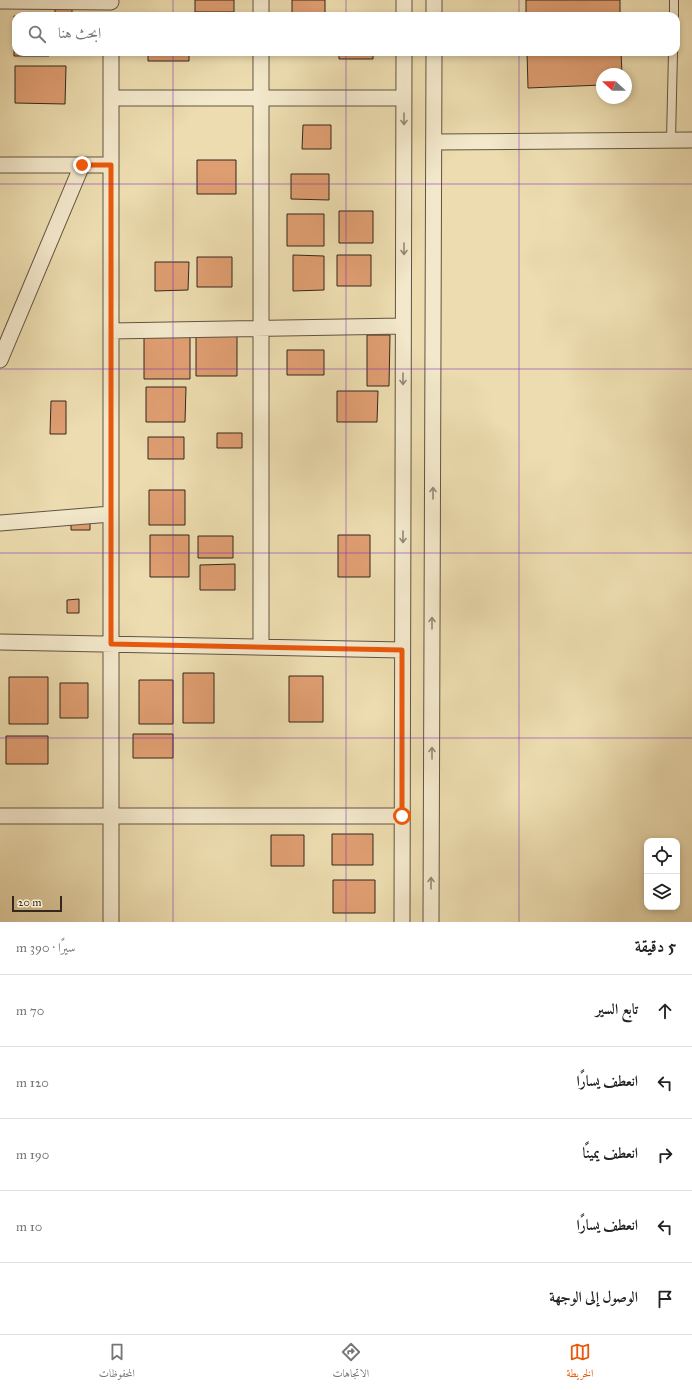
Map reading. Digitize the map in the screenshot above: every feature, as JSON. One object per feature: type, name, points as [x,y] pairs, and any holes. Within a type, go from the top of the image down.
[{"type":"street","points":[[260,0],[260,12]]},
{"type":"street","points":[[404,0],[404,12]]},
{"type":"street","points":[[434,0],[434,12]]},
{"type":"street","points":[[0,1],[111,6]]},
{"type":"street","points":[[111,56],[111,922]]},
{"type":"street","points":[[261,56],[261,647]]},
{"type":"street","points":[[402,922],[404,56]]},
{"type":"street","points":[[431,922],[434,56]]},
{"type":"street","points":[[111,98],[404,98]]},
{"type":"street","points":[[434,142],[692,140]]},
{"type":"street","points":[[0,165],[111,165]]},
{"type":"street","points":[[0,360],[82,165]]},
{"type":"street","points":[[111,331],[403,326]]},
{"type":"street","points":[[0,523],[111,514]]},
{"type":"street","points":[[0,640],[111,644],[402,650]]},
{"type":"street","points":[[0,816],[402,816]]},
{"type":"lane","points":[[674,0],[674,12]]},
{"type":"lane","points":[[671,140],[673,56]]},
{"type":"building","points":[[195,0],[234,0],[234,12],[195,12]]},
{"type":"building","points":[[292,0],[325,0],[325,12],[292,12]]},
{"type":"building","points":[[526,0],[620,0],[620,12],[526,12]]},
{"type":"building","points":[[55,9],[72,9],[72,12],[55,12]]},
{"type":"building","points":[[148,56],[189,56],[189,61],[148,61]]},
{"type":"building","points":[[339,56],[373,56],[373,59],[339,59]]},
{"type":"building","points":[[527,56],[621,56],[622,68],[596,68],[596,85],[528,88]]},
{"type":"building","points":[[15,66],[66,66],[65,104],[15,103]]},
{"type":"building","points":[[303,125],[331,125],[331,149],[302,149]]},
{"type":"building","points":[[197,160],[236,160],[236,194],[197,194]]},
{"type":"building","points":[[291,174],[329,174],[329,200],[291,199]]},
{"type":"building","points":[[339,211],[373,211],[373,243],[339,243]]},
{"type":"building","points":[[287,214],[324,214],[324,246],[287,246]]},
{"type":"building","points":[[293,255],[324,256],[324,290],[293,291]]},
{"type":"building","points":[[337,255],[371,255],[371,286],[337,286]]},
{"type":"building","points":[[197,257],[232,257],[232,287],[197,287]]},
{"type":"building","points":[[155,262],[189,262],[188,290],[155,291]]},
{"type":"building","points":[[367,335],[390,335],[389,386],[367,386]]},
{"type":"building","points":[[196,336],[237,336],[237,376],[196,376]]},
{"type":"building","points":[[144,337],[190,337],[190,379],[144,379]]},
{"type":"building","points":[[287,350],[324,350],[324,375],[287,375]]},
{"type":"building","points":[[146,387],[186,387],[185,422],[146,422]]},
{"type":"building","points":[[337,391],[378,391],[377,422],[337,422]]},
{"type":"building","points":[[51,401],[66,401],[66,434],[50,434]]},
{"type":"building","points":[[217,433],[242,433],[242,448],[217,448]]},
{"type":"building","points":[[148,437],[184,437],[184,459],[148,459]]},
{"type":"building","points":[[149,490],[185,490],[185,525],[149,525]]},
{"type":"building","points":[[71,517],[90,517],[90,530],[71,530]]},
{"type":"building","points":[[150,535],[189,535],[189,577],[150,577]]},
{"type":"building","points":[[338,535],[370,535],[370,577],[338,577]]},
{"type":"building","points":[[198,536],[233,536],[233,558],[198,558]]},
{"type":"building","points":[[235,564],[235,590],[200,590],[200,565]]},
{"type":"building","points":[[79,599],[79,613],[67,613],[67,600]]},
{"type":"building","points":[[183,673],[214,673],[214,723],[183,723]]},
{"type":"building","points":[[289,676],[323,676],[323,722],[289,722]]},
{"type":"building","points":[[9,677],[48,677],[48,724],[9,724]]},
{"type":"building","points":[[139,680],[173,680],[173,724],[139,724]]},
{"type":"building","points":[[60,683],[88,683],[88,718],[60,718]]},
{"type":"building","points":[[133,734],[173,734],[173,758],[133,758]]},
{"type":"building","points":[[6,736],[48,736],[48,764],[6,764]]},
{"type":"building","points":[[332,834],[373,834],[373,865],[332,865]]},
{"type":"building","points":[[271,835],[304,835],[304,866],[271,866]]},
{"type":"building","points":[[333,880],[375,880],[375,913],[333,913]]},
{"type":"route","points":[[82,165],[111,165],[111,644],[402,650],[402,816]]}]
